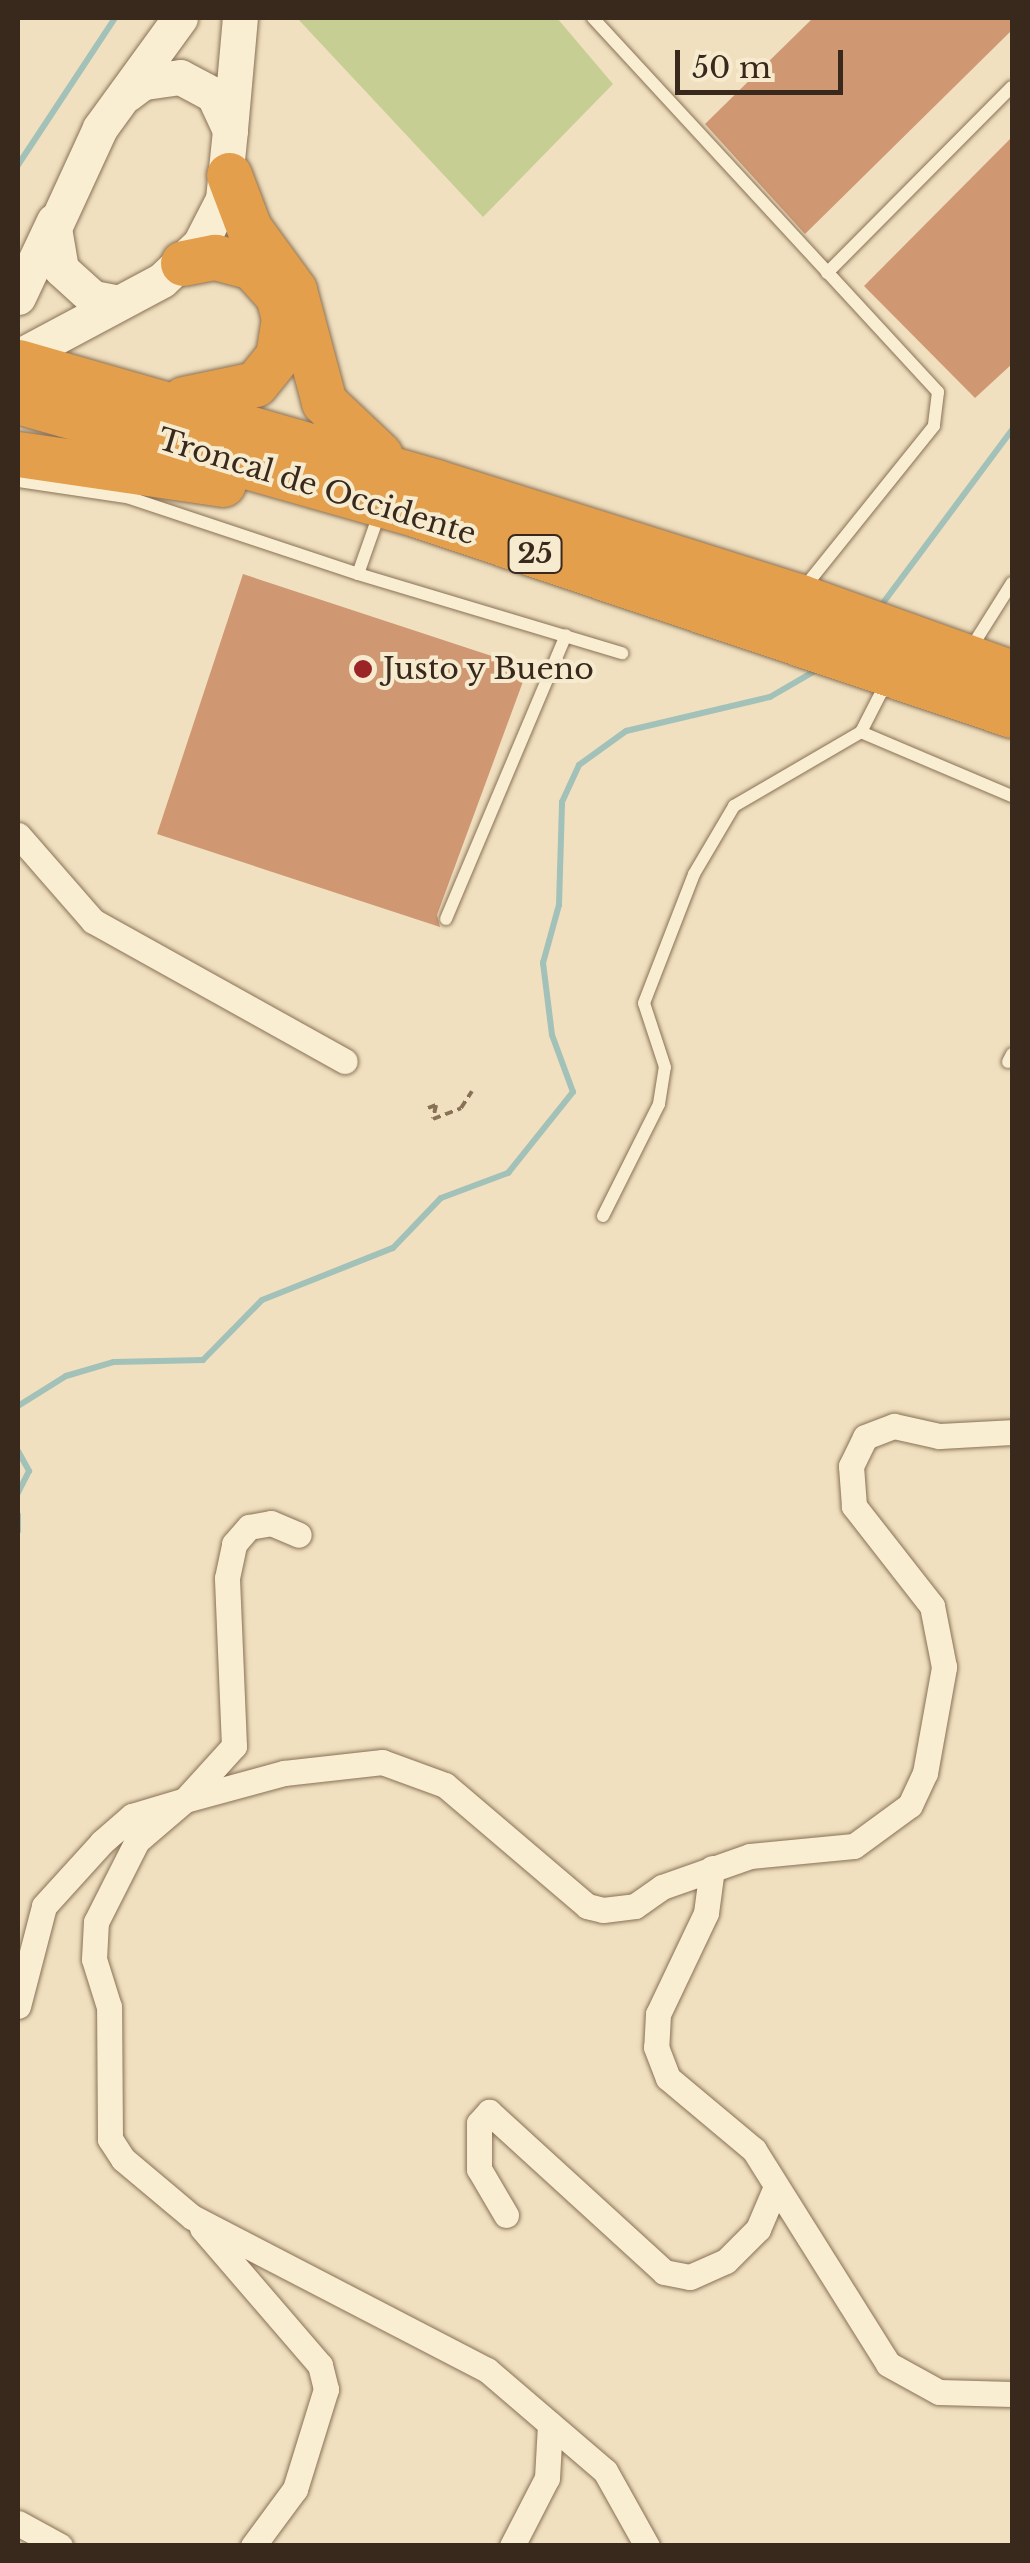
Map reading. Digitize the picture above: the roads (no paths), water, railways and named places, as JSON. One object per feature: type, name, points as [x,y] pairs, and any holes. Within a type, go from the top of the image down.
[{"type":"highway","points":[[229,175],[249,228],[294,290],[324,402],[354,439],[436,482]]},
{"type":"highway","points":[[166,400],[255,384],[284,340],[278,296],[252,267],[215,256],[183,263]]},
{"type":"highway","name":"Troncal de Occidente","points":[[18,359],[45,394],[1012,715]]},
{"type":"highway","name":"Troncal de Occidente","points":[[45,394],[166,400],[798,596],[1012,674]]},
{"type":"highway","points":[[18,454],[223,484],[563,563]]},
{"type":"street","points":[[18,297],[100,128],[180,18]]},
{"type":"street","points":[[18,359],[183,263],[213,222],[229,175],[240,18]]},
{"type":"street","points":[[127,94],[161,76],[199,83],[214,95],[230,130]]},
{"type":"street","points":[[62,207],[54,228],[61,270],[93,298],[114,302]]},
{"type":"street","points":[[18,835],[93,921],[344,1061]]},
{"type":"street","points":[[18,2006],[44,1906],[132,1816],[284,1773],[382,1762],[445,1785],[587,1906],[635,1906],[712,1868],[750,1856],[854,1846],[910,1806],[925,1773],[944,1667],[932,1606],[854,1506],[851,1466],[866,1437],[894,1426],[939,1436],[1012,1432]]},
{"type":"street","points":[[254,2546],[296,2488],[326,2388],[312,2354],[192,2217],[110,2139],[109,2007],[94,1959],[96,1922],[137,1841],[185,1800],[234,1746],[227,1578],[234,1544],[248,1528],[271,1523],[298,1535]]},
{"type":"street","points":[[712,1868],[711,1899],[658,2014],[656,2047],[678,2091],[730,2124],[888,2364],[939,2392],[1012,2394]]},
{"type":"street","points":[[506,2215],[478,2169],[479,2123],[489,2112],[664,2272],[690,2276],[726,2260],[758,2229],[775,2189]]},
{"type":"street","points":[[192,2217],[487,2370],[604,2471],[647,2546]]},
{"type":"street","points":[[512,2546],[547,2478],[550,2424]]},
{"type":"street","points":[[18,2524],[60,2546]]},
{"type":"lane","points":[[593,18],[938,392],[934,426],[798,596]]},
{"type":"lane","points":[[827,273],[1012,87]]},
{"type":"lane","points":[[18,481],[128,497],[358,574],[622,652]]},
{"type":"lane","points":[[358,574],[377,520]]},
{"type":"lane","points":[[966,656],[1012,583]]},
{"type":"lane","points":[[446,919],[566,636]]},
{"type":"lane","points":[[603,1216],[659,1104],[664,1066],[644,1003],[694,874],[734,806],[861,732],[891,672]]},
{"type":"lane","points":[[861,732],[1012,796]]},
{"type":"waterway","points":[[18,165],[115,18]]},
{"type":"waterway","points":[[883,603],[1012,430]]},
{"type":"waterway","points":[[18,1406],[66,1376],[114,1362],[203,1360],[262,1300],[393,1248],[441,1198],[508,1173],[573,1092],[552,1035],[543,963],[559,905],[562,802],[579,765],[626,731],[770,697],[820,668]]},
{"type":"waterway","points":[[18,1451],[29,1471],[18,1493]]},
{"type":"waterway","points":[[18,1515],[18,1531]]},
{"type":"place","name":"Justo y Bueno","points":[[363,669]]}]
